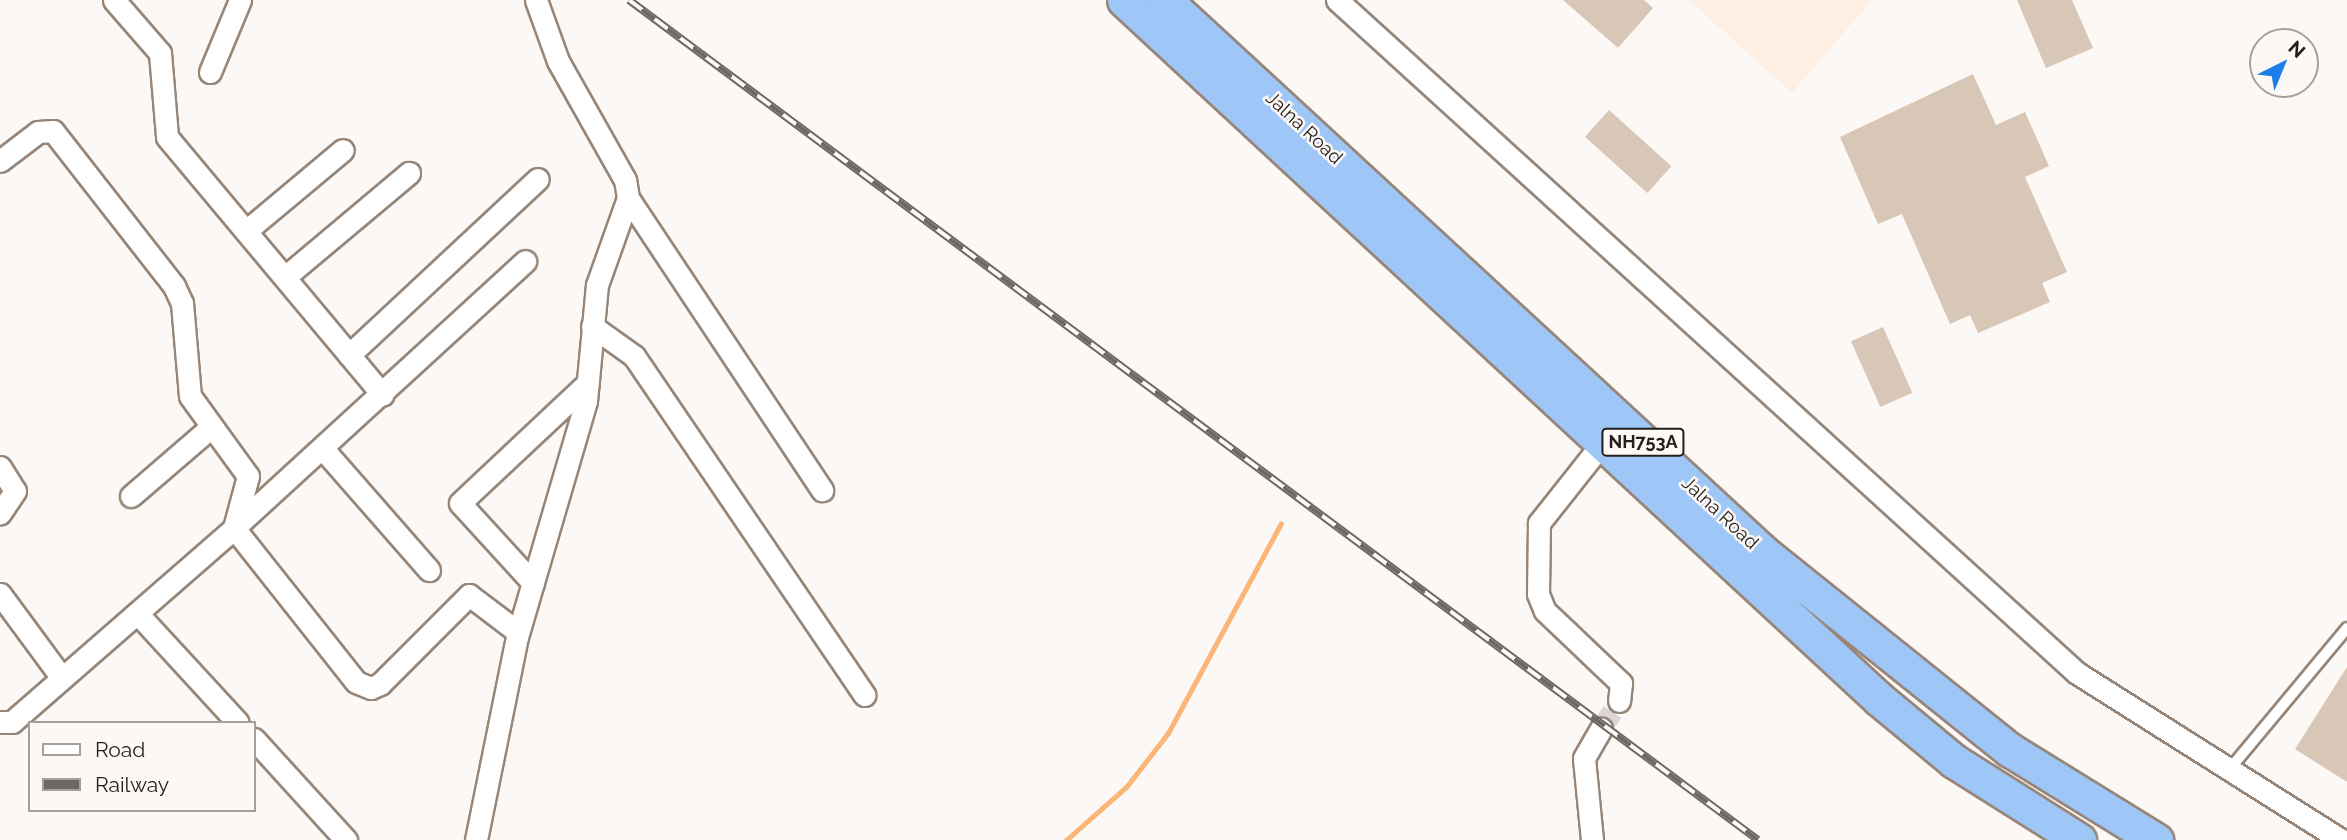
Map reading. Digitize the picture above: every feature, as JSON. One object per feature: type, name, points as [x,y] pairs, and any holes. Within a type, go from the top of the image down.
[{"type":"highway","name":"Jalna Road","points":[[1124,0],[1900,717],[1954,761],[2079,840]]},
{"type":"highway","name":"Jalna Road","points":[[1165,0],[1764,553],[2010,750],[2156,840]]},
{"type":"street","points":[[114,0],[160,53],[167,137],[383,395]]},
{"type":"street","points":[[210,72],[240,0]]},
{"type":"street","points":[[475,840],[518,632],[588,383],[592,326],[600,274],[628,198],[625,180],[558,61],[536,0]]},
{"type":"street","points":[[1337,0],[2077,673],[2341,840]]},
{"type":"street","points":[[0,161],[45,129],[86,167],[178,294],[188,387],[210,428],[248,475],[234,528]]},
{"type":"street","points":[[246,231],[343,150]]},
{"type":"street","points":[[285,277],[409,173]]},
{"type":"street","points":[[349,355],[538,179]]},
{"type":"street","points":[[628,198],[656,231],[822,490]]},
{"type":"street","points":[[0,722],[12,722],[234,528],[383,395],[525,261]]},
{"type":"street","points":[[592,326],[634,356],[864,695]]},
{"type":"street","points":[[533,583],[460,503],[588,383]]},
{"type":"street","points":[[131,496],[210,428]]},
{"type":"street","points":[[1604,442],[1539,523],[1538,594],[1545,611],[1621,683],[1619,701]]},
{"type":"street","points":[[323,449],[429,569]]},
{"type":"street","points":[[0,467],[15,491],[0,513]]},
{"type":"street","points":[[234,528],[364,688],[380,684],[469,595],[518,632]]},
{"type":"street","points":[[0,594],[62,678]]},
{"type":"street","points":[[137,612],[237,721]]},
{"type":"street","points":[[1592,840],[1584,758],[1601,729]]},
{"type":"street","points":[[256,741],[346,840]]},
{"type":"lane","points":[[2228,771],[2347,628]]},
{"type":"shaded area","points":[[1689,0],[1872,0],[1792,93]]},
{"type":"building","points":[[1563,0],[1644,0],[1653,8],[1618,48]]},
{"type":"building","points":[[2017,0],[2072,0],[2093,48],[2046,68]]},
{"type":"building","points":[[1973,74],[1996,125],[2025,112],[2049,166],[2025,177],[2067,272],[2042,283],[2050,302],[1978,333],[1970,315],[1950,324],[1902,214],[1878,224],[1840,137]]},
{"type":"building","points":[[1609,110],[1671,166],[1647,193],[1585,137]]},
{"type":"building","points":[[1883,327],[1912,393],[1880,407],[1851,341]]},
{"type":"building","points":[[2347,667],[2347,782],[2295,749]]},
{"type":"waterway","points":[[1066,840],[1127,786],[1168,733],[1281,523]]},
{"type":"tunnel","points":[[1601,729],[1619,701]]},
{"type":"railway","points":[[629,0],[1758,840]]}]
